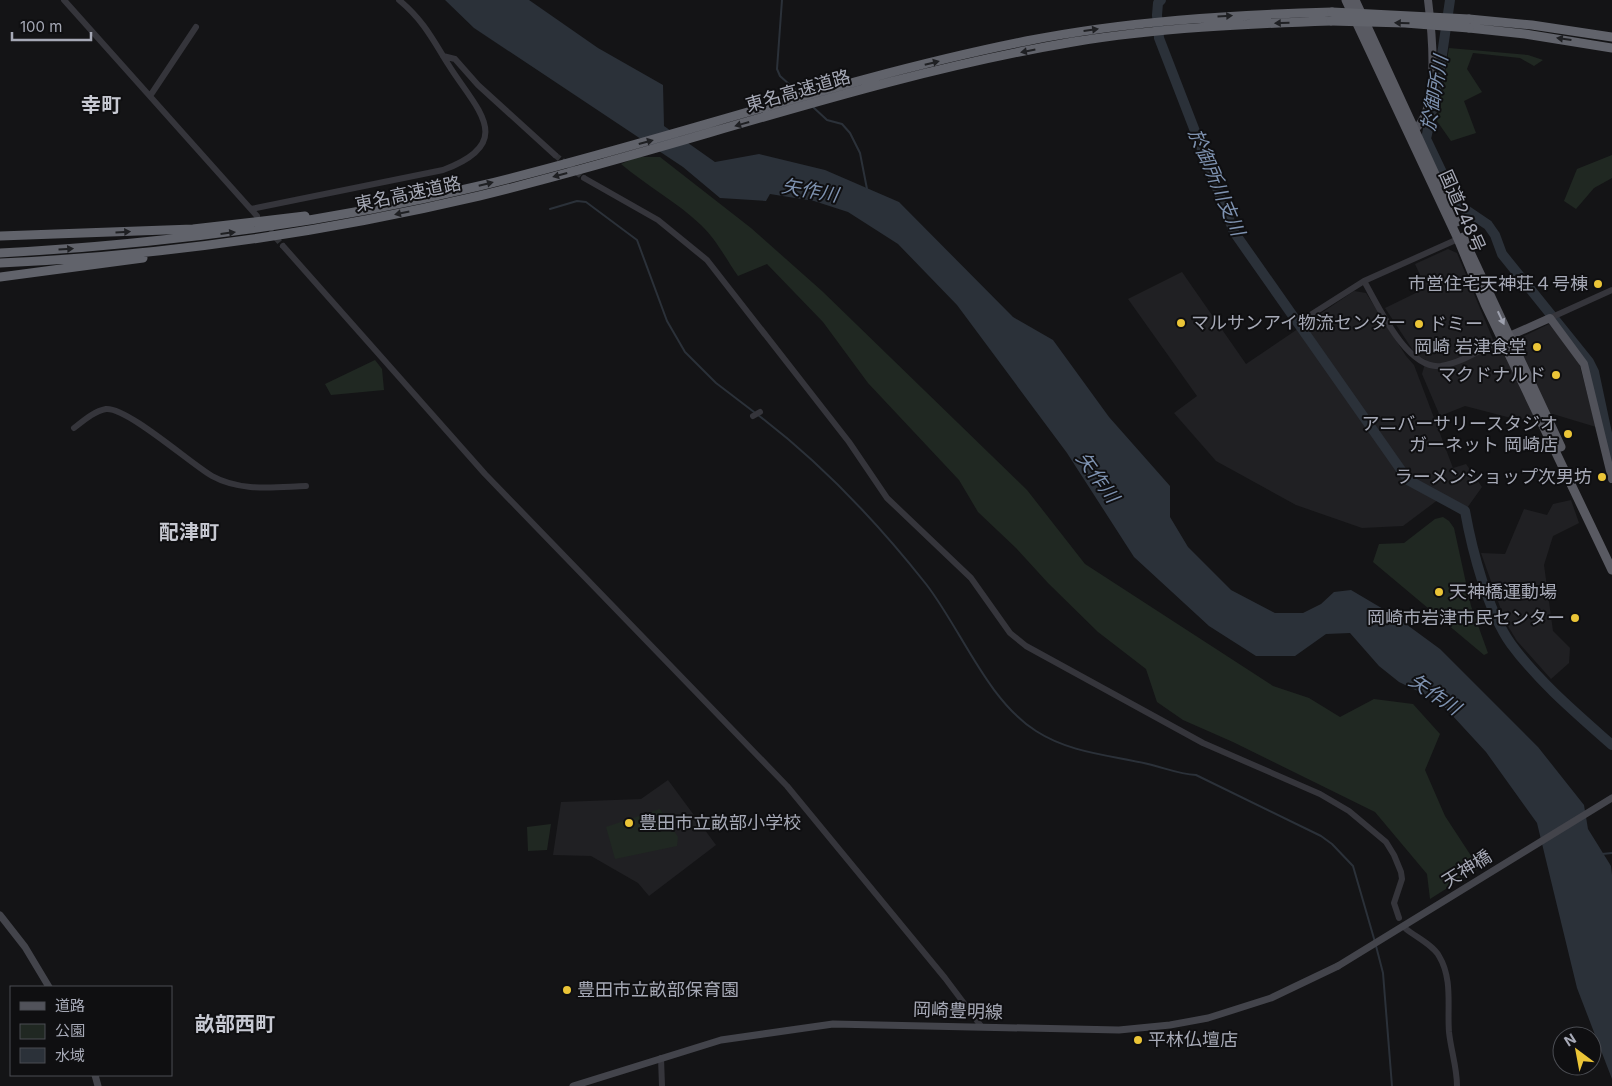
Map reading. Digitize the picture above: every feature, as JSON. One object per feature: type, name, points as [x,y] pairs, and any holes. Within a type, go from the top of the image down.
[{"type":"highway","name":"国道248号","points":[[1346,0],[1412,132],[1612,570]]},
{"type":"highway","name":"国道248号","points":[[1355,0],[1458,239],[1612,557]]},
{"type":"highway","name":"東名高速道路","points":[[0,253],[138,244],[240,232],[387,206],[482,185],[599,155],[1027,41],[1110,28],[1252,24],[1331,17],[1405,23],[1532,25],[1612,37]]},
{"type":"highway","name":"東名高速道路","points":[[1469,23],[1612,48]]},
{"type":"highway","name":"東名高速道路","points":[[0,262],[113,255],[241,242],[314,230],[438,205],[607,162],[887,78],[1029,50],[1177,25]]},
{"type":"highway","points":[[0,236],[193,229],[387,206]]},
{"type":"highway","points":[[0,277],[104,264],[241,242]]},
{"type":"main road","points":[[1412,132],[1424,119],[1434,64],[1428,0]]},
{"type":"main road","points":[[1506,338],[1550,318],[1584,364],[1612,479]]},
{"type":"main road","name":"天神橋","points":[[1338,966],[1612,798]]},
{"type":"main road","points":[[0,915],[25,947],[48,986]]},
{"type":"main road","name":"岡崎豊明線","points":[[574,1086],[721,1040],[833,1024],[1119,1030],[1170,1025],[1208,1018],[1271,998],[1338,966]]},
{"type":"street","points":[[64,0],[257,216]]},
{"type":"street","points":[[252,209],[443,170],[473,155],[479,149],[484,136],[484,120],[474,100],[443,56],[432,36],[420,20],[399,0]]},
{"type":"street","points":[[150,96],[196,27]]},
{"type":"street","points":[[443,56],[455,59],[478,85],[555,155]]},
{"type":"street","points":[[584,178],[658,220],[707,260],[849,442],[882,491],[971,578],[1010,633],[1026,646],[1202,743],[1320,794],[1349,811],[1386,842],[1394,855],[1402,879],[1394,904],[1399,918]]},
{"type":"street","points":[[1301,322],[1364,282],[1458,239]]},
{"type":"street","points":[[283,246],[485,474],[787,786],[945,978],[980,1026]]},
{"type":"street","points":[[1364,282],[1406,350],[1423,364],[1432,366],[1452,363],[1506,338]]},
{"type":"street","points":[[1550,318],[1612,290]]},
{"type":"street","points":[[74,428],[94,414],[112,410],[134,420],[213,476],[232,484],[252,488],[306,486]]},
{"type":"street","points":[[753,416],[760,412]]},
{"type":"street","points":[[1406,929],[1438,954],[1443,964],[1448,984],[1449,1033],[1457,1072],[1457,1086]]},
{"type":"street","points":[[661,1058],[662,1086]]},
{"type":"shaded area","points":[[1448,249],[1457,253],[1497,349],[1549,324],[1578,359],[1596,427],[1553,414],[1530,420],[1515,419],[1465,406],[1440,416],[1422,374],[1426,360],[1416,355],[1385,308],[1426,288],[1415,264]]},
{"type":"shaded area","points":[[1182,272],[1246,364],[1354,291],[1366,293],[1406,356],[1414,365],[1453,468],[1466,464],[1482,487],[1467,508],[1439,499],[1403,526],[1362,528],[1296,505],[1216,461],[1174,413],[1197,396],[1128,299]]},
{"type":"shaded area","points":[[1571,500],[1579,523],[1553,536],[1544,565],[1553,631],[1570,648],[1569,663],[1551,679],[1517,641],[1505,621],[1481,553],[1505,554],[1524,509],[1547,515],[1553,504]]},
{"type":"shaded area","name":"豊田市立畝部小学校","points":[[668,780],[716,845],[649,896],[638,883],[591,856],[553,855],[561,802],[641,799]]},
{"type":"green space","points":[[1449,48],[1528,55],[1543,60],[1534,66],[1520,58],[1473,53],[1467,69],[1482,92],[1464,101],[1476,133],[1451,141],[1437,121]]},
{"type":"green space","points":[[1612,155],[1612,178],[1594,188],[1576,209],[1564,201],[1577,169]]},
{"type":"green space","points":[[637,157],[660,157],[751,228],[822,291],[1027,490],[1085,564],[1273,686],[1309,698],[1340,717],[1374,699],[1413,704],[1440,734],[1425,770],[1445,816],[1479,868],[1430,899],[1427,874],[1375,812],[1233,742],[1183,720],[1157,702],[1146,669],[1098,632],[978,512],[959,480],[868,383],[823,322],[767,264],[738,276],[716,243],[701,225],[621,164]]},
{"type":"green space","points":[[375,360],[382,369],[384,390],[331,395],[325,384]]},
{"type":"green space","name":"天神橋運動場","points":[[1443,517],[1454,528],[1471,606],[1488,653],[1484,655],[1373,562],[1379,544],[1404,543],[1435,519]]},
{"type":"green space","points":[[660,809],[678,837],[677,846],[615,859],[606,827]]},
{"type":"green space","points":[[551,824],[547,850],[528,851],[527,827]]},
{"type":"water","name":"矢作川","points":[[445,0],[529,0],[598,48],[663,85],[664,126],[715,162],[759,154],[825,170],[899,202],[1013,317],[1053,340],[1109,417],[1170,486],[1170,517],[1188,547],[1231,590],[1275,613],[1303,613],[1321,604],[1334,592],[1351,590],[1395,616],[1440,649],[1538,747],[1584,805],[1588,829],[1611,866],[1612,1079],[1602,1053],[1602,1026],[1592,1026],[1577,988],[1537,823],[1486,752],[1440,702],[1399,682],[1379,666],[1350,633],[1326,634],[1295,656],[1256,656],[1209,626],[1134,557],[1067,453],[957,305],[898,244],[848,212],[814,201],[770,194],[766,201],[720,198],[683,167],[474,28]]},
{"type":"waterway","points":[[782,0],[777,69],[780,76],[799,93]]},
{"type":"waterway","name":"於御所川支川","points":[[1161,0],[1158,3],[1157,15],[1159,38],[1234,232],[1408,480],[1465,511],[1472,544],[1488,598],[1511,644],[1546,684],[1612,745]]},
{"type":"waterway","name":"於御所川","points":[[1450,0],[1438,82],[1426,139],[1457,204],[1488,225],[1495,235],[1502,254],[1589,362],[1594,372],[1612,457]]},
{"type":"waterway","points":[[813,107],[827,120],[842,124],[850,133],[860,153],[867,189]]},
{"type":"waterway","points":[[550,209],[577,201],[586,202],[637,240],[667,321],[685,352],[716,383],[754,412]]},
{"type":"waterway","points":[[758,415],[826,473],[888,538],[939,602],[989,683],[1019,718],[1036,731],[1076,749],[1196,775],[1321,836],[1332,844],[1353,866],[1375,942]]},
{"type":"waterway","points":[[1602,854],[1612,853]]},
{"type":"waterway","points":[[1376,946],[1383,973],[1392,1086]]},
{"type":"tunnel","points":[[555,155],[584,178]]},
{"type":"tunnel","points":[[264,224],[283,246]]},
{"type":"place","name":"市営住宅天神荘４号棟","points":[[1598,284]]},
{"type":"place","name":"マルサンアイ物流センター","points":[[1181,323]]},
{"type":"place","name":"ドミー","points":[[1419,324]]},
{"type":"place","name":"岡崎 岩津食堂","points":[[1537,347]]},
{"type":"place","name":"マクドナルド","points":[[1556,375]]},
{"type":"place","name":"アニバーサリースタジオ ガーネット 岡崎店","points":[[1568,434]]},
{"type":"place","name":"ラーメンショップ次男坊","points":[[1602,477]]},
{"type":"place","name":"天神橋運動場","points":[[1439,592]]},
{"type":"place","name":"岡崎市岩津市民センター","points":[[1575,618]]},
{"type":"place","name":"豊田市立畝部小学校","points":[[629,823]]},
{"type":"place","name":"豊田市立畝部保育園","points":[[567,990]]},
{"type":"place","name":"平林仏壇店","points":[[1138,1040]]},
{"type":"district","name":"幸町","points":[[101,105]]},
{"type":"district","name":"配津町","points":[[189,532]]},
{"type":"district","name":"畝部西町","points":[[235,1024]]}]
